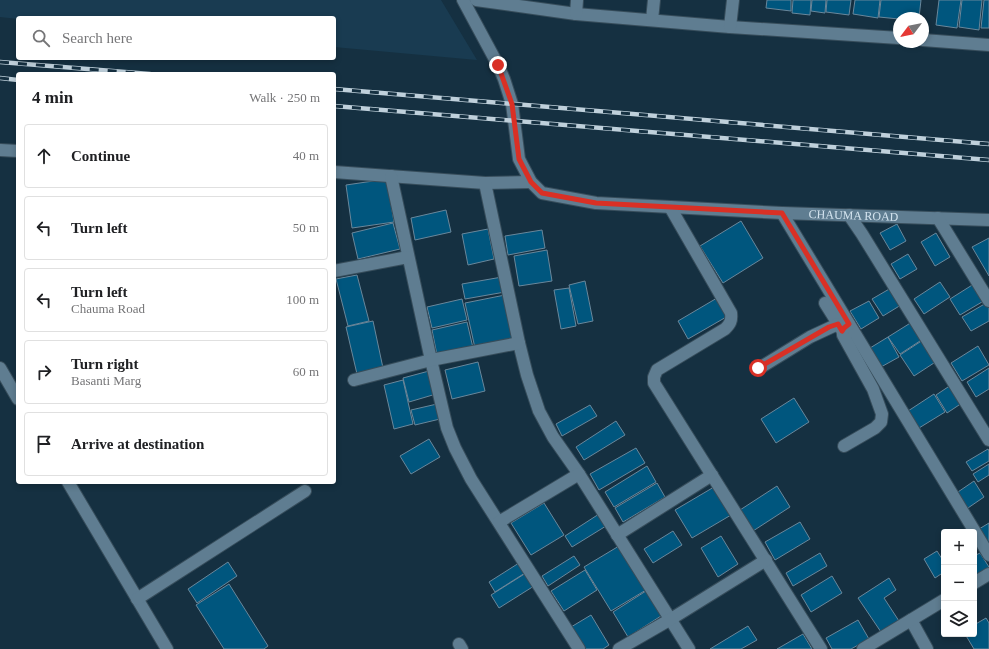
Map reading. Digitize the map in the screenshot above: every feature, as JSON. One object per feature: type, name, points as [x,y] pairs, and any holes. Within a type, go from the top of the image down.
[{"type":"street","points":[[336,172],[485,183],[531,182],[519,159],[512,104],[504,79],[495,58],[463,0]]},
{"type":"street","points":[[476,0],[576,14],[730,27],[893,38]]},
{"type":"street","points":[[576,14],[577,0]]},
{"type":"street","points":[[652,20],[654,0]]},
{"type":"street","points":[[730,27],[733,0]]},
{"type":"street","points":[[929,40],[989,45]]},
{"type":"street","points":[[0,150],[16,151]]},
{"type":"street","points":[[391,176],[447,428],[455,448],[471,479],[579,649]]},
{"type":"street","name":"CHAUMA ROAD","points":[[531,182],[542,193],[596,203],[782,213],[989,220]]},
{"type":"street","points":[[485,183],[519,343],[527,375],[539,412],[553,437],[579,474],[689,649]]},
{"type":"street","points":[[670,206],[731,313],[732,319],[730,324],[725,329],[657,370],[654,376],[654,383],[766,560],[820,649]]},
{"type":"street","points":[[782,213],[843,326],[989,555]]},
{"type":"street","points":[[849,215],[989,440]]},
{"type":"street","points":[[938,218],[989,301]]},
{"type":"street","points":[[336,271],[408,257]]},
{"type":"street","points":[[826,304],[843,326],[847,342],[873,389],[882,414],[881,422],[875,428],[844,446]]},
{"type":"street","points":[[758,368],[810,337],[843,326]]},
{"type":"street","points":[[354,380],[431,360],[519,343]]},
{"type":"street","points":[[0,368],[16,396]]},
{"type":"street","points":[[499,522],[579,474]]},
{"type":"street","points":[[617,535],[712,475]]},
{"type":"street","points":[[69,484],[167,649]]},
{"type":"street","points":[[137,599],[305,491]]},
{"type":"street","points":[[619,649],[671,619],[766,560]]},
{"type":"street","points":[[977,581],[989,574]]},
{"type":"street","points":[[862,649],[942,601]]},
{"type":"street","points":[[911,620],[927,649]]},
{"type":"shaded area","points":[[0,0],[441,0],[477,60],[336,47],[336,16],[16,16],[16,19],[0,17]]},
{"type":"building","points":[[767,0],[791,0],[791,11],[766,8]]},
{"type":"building","points":[[793,0],[811,0],[810,15],[792,13]]},
{"type":"building","points":[[812,0],[826,0],[825,13],[811,11]]},
{"type":"building","points":[[827,0],[851,0],[849,15],[826,12]]},
{"type":"building","points":[[855,0],[880,0],[878,18],[853,14]]},
{"type":"building","points":[[881,0],[921,0],[920,12],[893,12],[893,18],[879,17]]},
{"type":"building","points":[[939,0],[961,0],[957,28],[936,25]]},
{"type":"building","points":[[962,0],[982,0],[979,30],[959,27]]},
{"type":"building","points":[[984,0],[989,0],[989,28],[981,28]]},
{"type":"building","points":[[387,179],[394,222],[352,228],[346,185]]},
{"type":"building","points":[[446,210],[451,232],[415,240],[411,218]]},
{"type":"building","points":[[741,221],[763,258],[723,283],[700,246]]},
{"type":"building","points":[[393,223],[400,249],[358,259],[352,233]]},
{"type":"building","points":[[897,224],[906,241],[890,250],[880,233]]},
{"type":"building","points":[[488,229],[494,259],[468,265],[462,234]]},
{"type":"building","points":[[542,230],[545,248],[508,255],[505,236]]},
{"type":"building","points":[[936,233],[950,257],[935,266],[921,242]]},
{"type":"building","points":[[989,238],[989,276],[972,247]]},
{"type":"building","points":[[547,250],[552,281],[519,286],[514,256]]},
{"type":"building","points":[[908,254],[917,269],[900,279],[891,264]]},
{"type":"building","points":[[357,275],[369,321],[348,326],[336,279]]},
{"type":"building","points":[[502,277],[505,292],[465,299],[462,284]]},
{"type":"building","points":[[585,281],[593,321],[578,324],[569,285]]},
{"type":"building","points":[[940,282],[950,297],[924,314],[914,299]]},
{"type":"building","points":[[977,282],[987,299],[960,315],[950,299]]},
{"type":"building","points":[[569,288],[576,326],[561,329],[554,290]]},
{"type":"building","points":[[891,288],[901,305],[883,316],[872,299]]},
{"type":"building","points":[[505,295],[514,339],[475,348],[465,303]]},
{"type":"building","points":[[717,298],[728,316],[688,339],[678,321]]},
{"type":"building","points":[[462,299],[467,320],[432,328],[427,307]]},
{"type":"building","points":[[869,301],[879,318],[861,329],[850,311]]},
{"type":"building","points":[[988,302],[989,321],[971,331],[962,317]]},
{"type":"building","points":[[373,321],[383,368],[357,374],[346,327]]},
{"type":"building","points":[[467,322],[473,348],[437,355],[432,330]]},
{"type":"building","points":[[912,322],[923,339],[900,354],[888,337]]},
{"type":"building","points":[[888,337],[899,357],[881,367],[870,348]]},
{"type":"building","points":[[923,340],[937,361],[914,376],[900,355]]},
{"type":"building","points":[[978,346],[989,365],[962,381],[951,363]]},
{"type":"building","points":[[478,362],[485,391],[452,399],[445,370]]},
{"type":"building","points":[[989,368],[989,389],[976,397],[967,382]]},
{"type":"building","points":[[429,371],[436,394],[409,402],[403,378]]},
{"type":"building","points":[[403,380],[413,424],[394,429],[384,385]]},
{"type":"building","points":[[951,385],[962,403],[947,413],[936,395]]},
{"type":"building","points":[[934,394],[945,412],[919,428],[908,411]]},
{"type":"building","points":[[794,398],[809,422],[776,443],[761,419]]},
{"type":"building","points":[[437,404],[440,419],[415,425],[411,410]]},
{"type":"building","points":[[590,405],[597,416],[562,436],[556,424]]},
{"type":"building","points":[[616,421],[625,435],[584,460],[576,447]]},
{"type":"building","points":[[429,439],[440,457],[411,474],[400,456]]},
{"type":"building","points":[[636,448],[645,463],[599,490],[590,474]]},
{"type":"building","points":[[988,449],[989,461],[972,471],[966,462]]},
{"type":"building","points":[[989,464],[989,475],[978,482],[973,474]]},
{"type":"building","points":[[647,466],[656,482],[614,507],[605,492]]},
{"type":"building","points":[[974,481],[984,497],[965,510],[955,494]]},
{"type":"building","points":[[657,483],[665,497],[623,522],[615,508]]},
{"type":"building","points":[[777,486],[790,507],[753,531],[740,510]]},
{"type":"building","points":[[714,487],[731,515],[692,538],[675,510]]},
{"type":"building","points":[[544,503],[564,535],[531,555],[511,523]]},
{"type":"building","points":[[599,514],[606,526],[572,547],[565,536]]},
{"type":"building","points":[[800,522],[810,539],[775,560],[765,542]]},
{"type":"building","points":[[989,523],[989,544],[979,529]]},
{"type":"building","points":[[673,531],[682,545],[653,563],[644,549]]},
{"type":"building","points":[[721,536],[738,564],[718,577],[701,548]]},
{"type":"building","points":[[619,546],[646,590],[611,611],[584,567]]},
{"type":"building","points":[[937,551],[941,557],[941,574],[935,578],[924,559]]},
{"type":"building","points":[[820,553],[827,566],[793,586],[786,573]]},
{"type":"building","points":[[980,553],[989,567],[977,574],[977,565],[977,554]]},
{"type":"building","points":[[574,556],[580,565],[548,586],[542,576]]},
{"type":"building","points":[[228,562],[237,576],[197,603],[188,589]]},
{"type":"building","points":[[519,563],[525,573],[495,592],[489,582]]},
{"type":"building","points":[[585,570],[597,590],[564,611],[551,591]]},
{"type":"building","points":[[526,573],[534,586],[499,608],[491,595]]},
{"type":"building","points":[[832,576],[842,593],[811,612],[801,595]]},
{"type":"building","points":[[889,578],[896,590],[884,598],[899,621],[881,632],[858,598]]},
{"type":"building","points":[[229,584],[268,646],[264,649],[224,649],[196,605]]},
{"type":"building","points":[[646,591],[661,616],[628,637],[613,612]]},
{"type":"building","points":[[591,615],[609,645],[603,649],[585,649],[571,627]]},
{"type":"building","points":[[986,618],[989,623],[989,649],[974,649],[967,637],[977,637],[977,623]]},
{"type":"building","points":[[858,620],[869,639],[851,649],[832,649],[826,638]]},
{"type":"building","points":[[748,626],[757,640],[741,649],[710,649]]},
{"type":"building","points":[[803,634],[812,649],[777,649]]},
{"type":"railway","points":[[0,62],[125,72]]},
{"type":"railway","points":[[0,78],[16,80]]},
{"type":"railway","points":[[336,89],[989,144]]},
{"type":"railway","points":[[336,106],[989,160]]},
{"type":"route","points":[[498,65],[512,104],[519,159],[531,182],[542,193],[596,203],[782,213],[849,324],[842,331],[838,324],[829,327],[758,368]]}]
